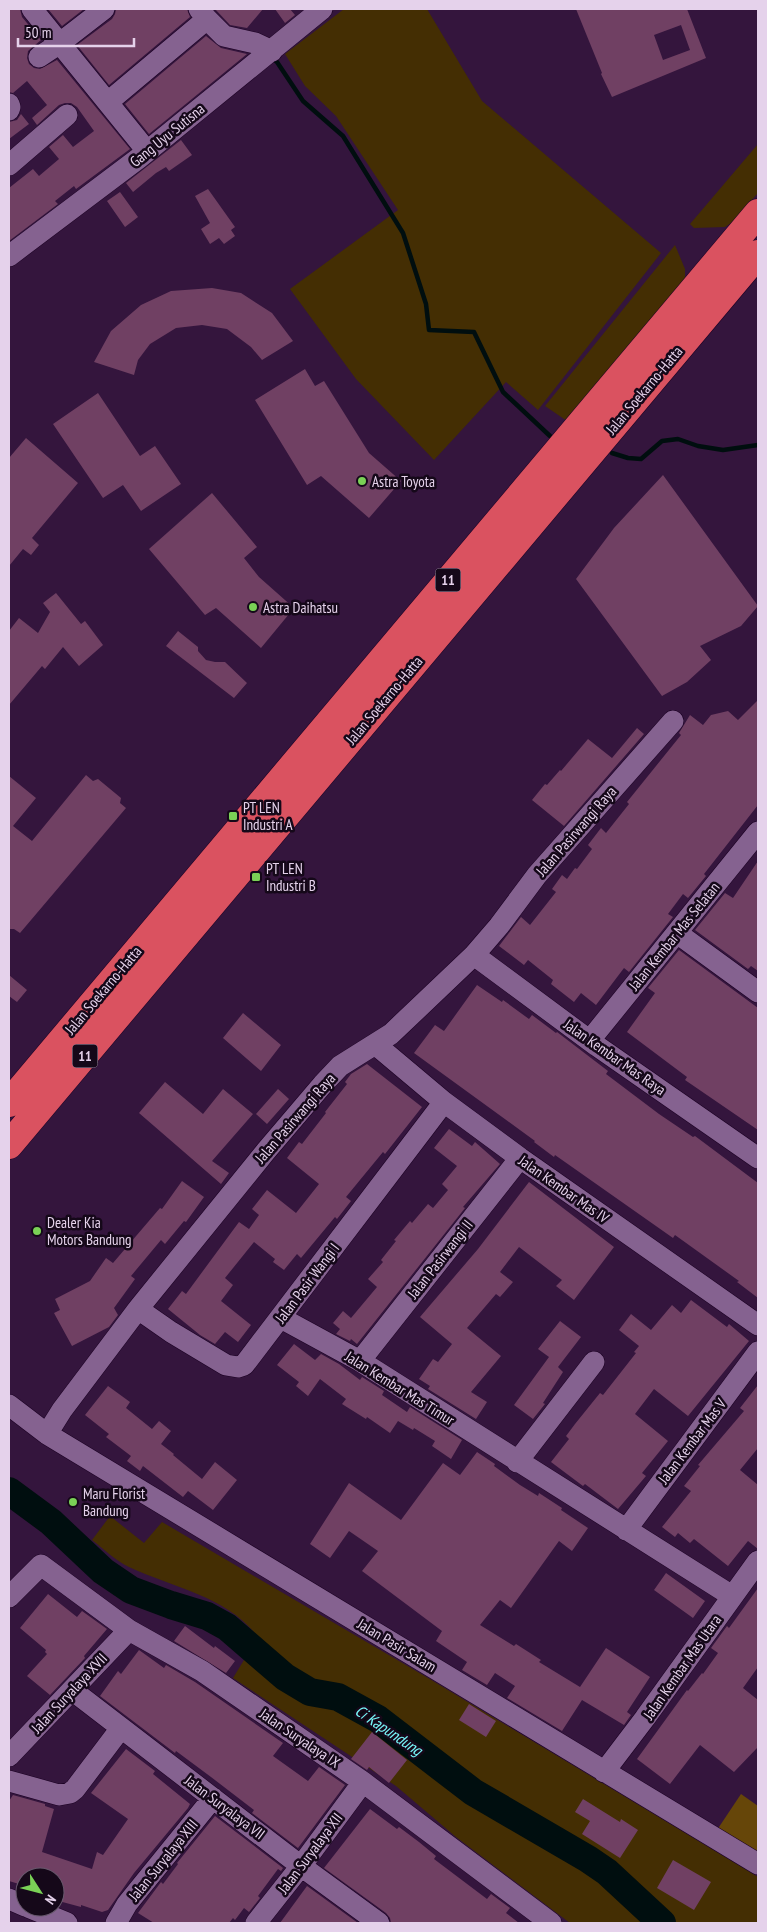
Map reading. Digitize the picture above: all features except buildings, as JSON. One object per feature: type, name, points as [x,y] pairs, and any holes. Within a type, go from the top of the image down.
[{"type":"highway","name":"Jalan Soekarno-Hatta","points":[[9,1102],[758,213]]},
{"type":"highway","name":"Jalan Soekarno-Hatta","points":[[9,1145],[758,254]]},
{"type":"highway","points":[[138,948],[161,966]]},
{"type":"street","points":[[32,9],[148,151]]},
{"type":"street","points":[[39,57],[104,9]]},
{"type":"street","name":"Gang Uyu Sutisna","points":[[9,256],[148,151],[269,53],[310,13]]},
{"type":"street","points":[[108,102],[203,14],[224,36],[255,43],[269,53]]},
{"type":"street","points":[[9,104],[9,110]]},
{"type":"street","points":[[9,165],[67,115]]},
{"type":"street","name":"Jalan Pasirwangi Raya","points":[[41,1430],[62,1410],[138,1309],[323,1084],[340,1066],[391,1034],[474,955],[499,926],[537,875],[673,721]]},
{"type":"street","name":"Jalan Kembar Mas Selatan","points":[[590,1040],[756,839]]},
{"type":"street","points":[[677,933],[758,992]]},
{"type":"street","name":"Jalan Kembar Mas Raya","points":[[474,955],[590,1040],[758,1158]]},
{"type":"street","name":"Jalan Kembar Mas IV","points":[[375,1044],[444,1102],[520,1158],[758,1325]]},
{"type":"street","name":"Jalan Pasir Wangi I","points":[[138,1309],[171,1332],[226,1365],[238,1368],[244,1365],[444,1102]]},
{"type":"street","name":"Jalan Pasirwangi II","points":[[360,1361],[520,1158]]},
{"type":"street","name":"Jalan Kembar Mas Timur","points":[[281,1318],[360,1361],[517,1462],[732,1596]]},
{"type":"street","name":"Jalan Kembar Mas V","points":[[626,1530],[758,1352]]},
{"type":"street","points":[[517,1462],[594,1362]]},
{"type":"street","name":"Jalan Pasir Salam","points":[[9,1405],[41,1430],[758,1864]]},
{"type":"street","name":"Jalan Pasir Salam","points":[[9,1419],[41,1430]]},
{"type":"street","name":"Jalan Kembar Mas Utara","points":[[604,1772],[758,1561]]},
{"type":"street","name":"Jalan Suryalaya IX","points":[[9,1597],[41,1565],[129,1630],[202,1671],[363,1782],[551,1923]]},
{"type":"street","name":"Jalan Suryalaya XVII","points":[[9,1756],[129,1630]]},
{"type":"street","name":"Jalan Suryalaya VII","points":[[72,1690],[301,1866],[379,1923]]},
{"type":"street","points":[[9,1781],[59,1795],[70,1793],[121,1728]]},
{"type":"street","name":"Jalan Suryalaya XII","points":[[256,1923],[363,1782]]},
{"type":"street","name":"Jalan Suryalaya XIII","points":[[116,1923],[127,1904],[213,1798]]},
{"type":"street","points":[[53,1917],[67,1923]]},
{"type":"shaded area","points":[[344,9],[427,9],[482,101],[661,253],[538,410],[506,382],[434,460],[356,379],[290,289],[398,210],[336,116],[305,86],[285,54]]},
{"type":"shaded area","points":[[758,144],[758,193],[731,223],[725,227],[694,228],[690,224]]},
{"type":"shaded area","points":[[675,245],[685,269],[685,278],[567,421],[545,406]]},
{"type":"shaded area","points":[[110,1516],[144,1543],[162,1522],[428,1678],[758,1877],[758,1923],[570,1923],[456,1837],[396,1786],[233,1678],[258,1637],[245,1623],[215,1602],[129,1567],[92,1540]]},
{"type":"shaded area","points":[[741,1794],[758,1806],[758,1854],[717,1830]]},
{"type":"waterway","points":[[271,57],[277,62],[303,101],[343,136],[403,233],[426,304],[429,330],[474,332],[503,392],[550,436]]},
{"type":"waterway","points":[[612,453],[628,458],[641,459],[662,441],[678,439],[698,446],[723,450],[758,445]]},
{"type":"waterway","name":"Ci Kapundung","points":[[9,1491],[51,1522],[103,1571],[131,1590],[207,1616],[227,1627],[285,1677],[310,1692],[338,1697],[378,1719],[473,1792],[607,1872],[662,1923]]},
{"type":"place","name":"Astra Toyota","points":[[362,481]]},
{"type":"place","name":"Astra Daihatsu","points":[[253,607]]},
{"type":"place","name":"PT LEN Industri A","points":[[233,816]]},
{"type":"place","name":"PT LEN Industri B","points":[[256,877]]},
{"type":"place","name":"Dealer Kia Motors Bandung","points":[[37,1231]]},
{"type":"place","name":"Maru Florist Bandung","points":[[73,1502]]}]
